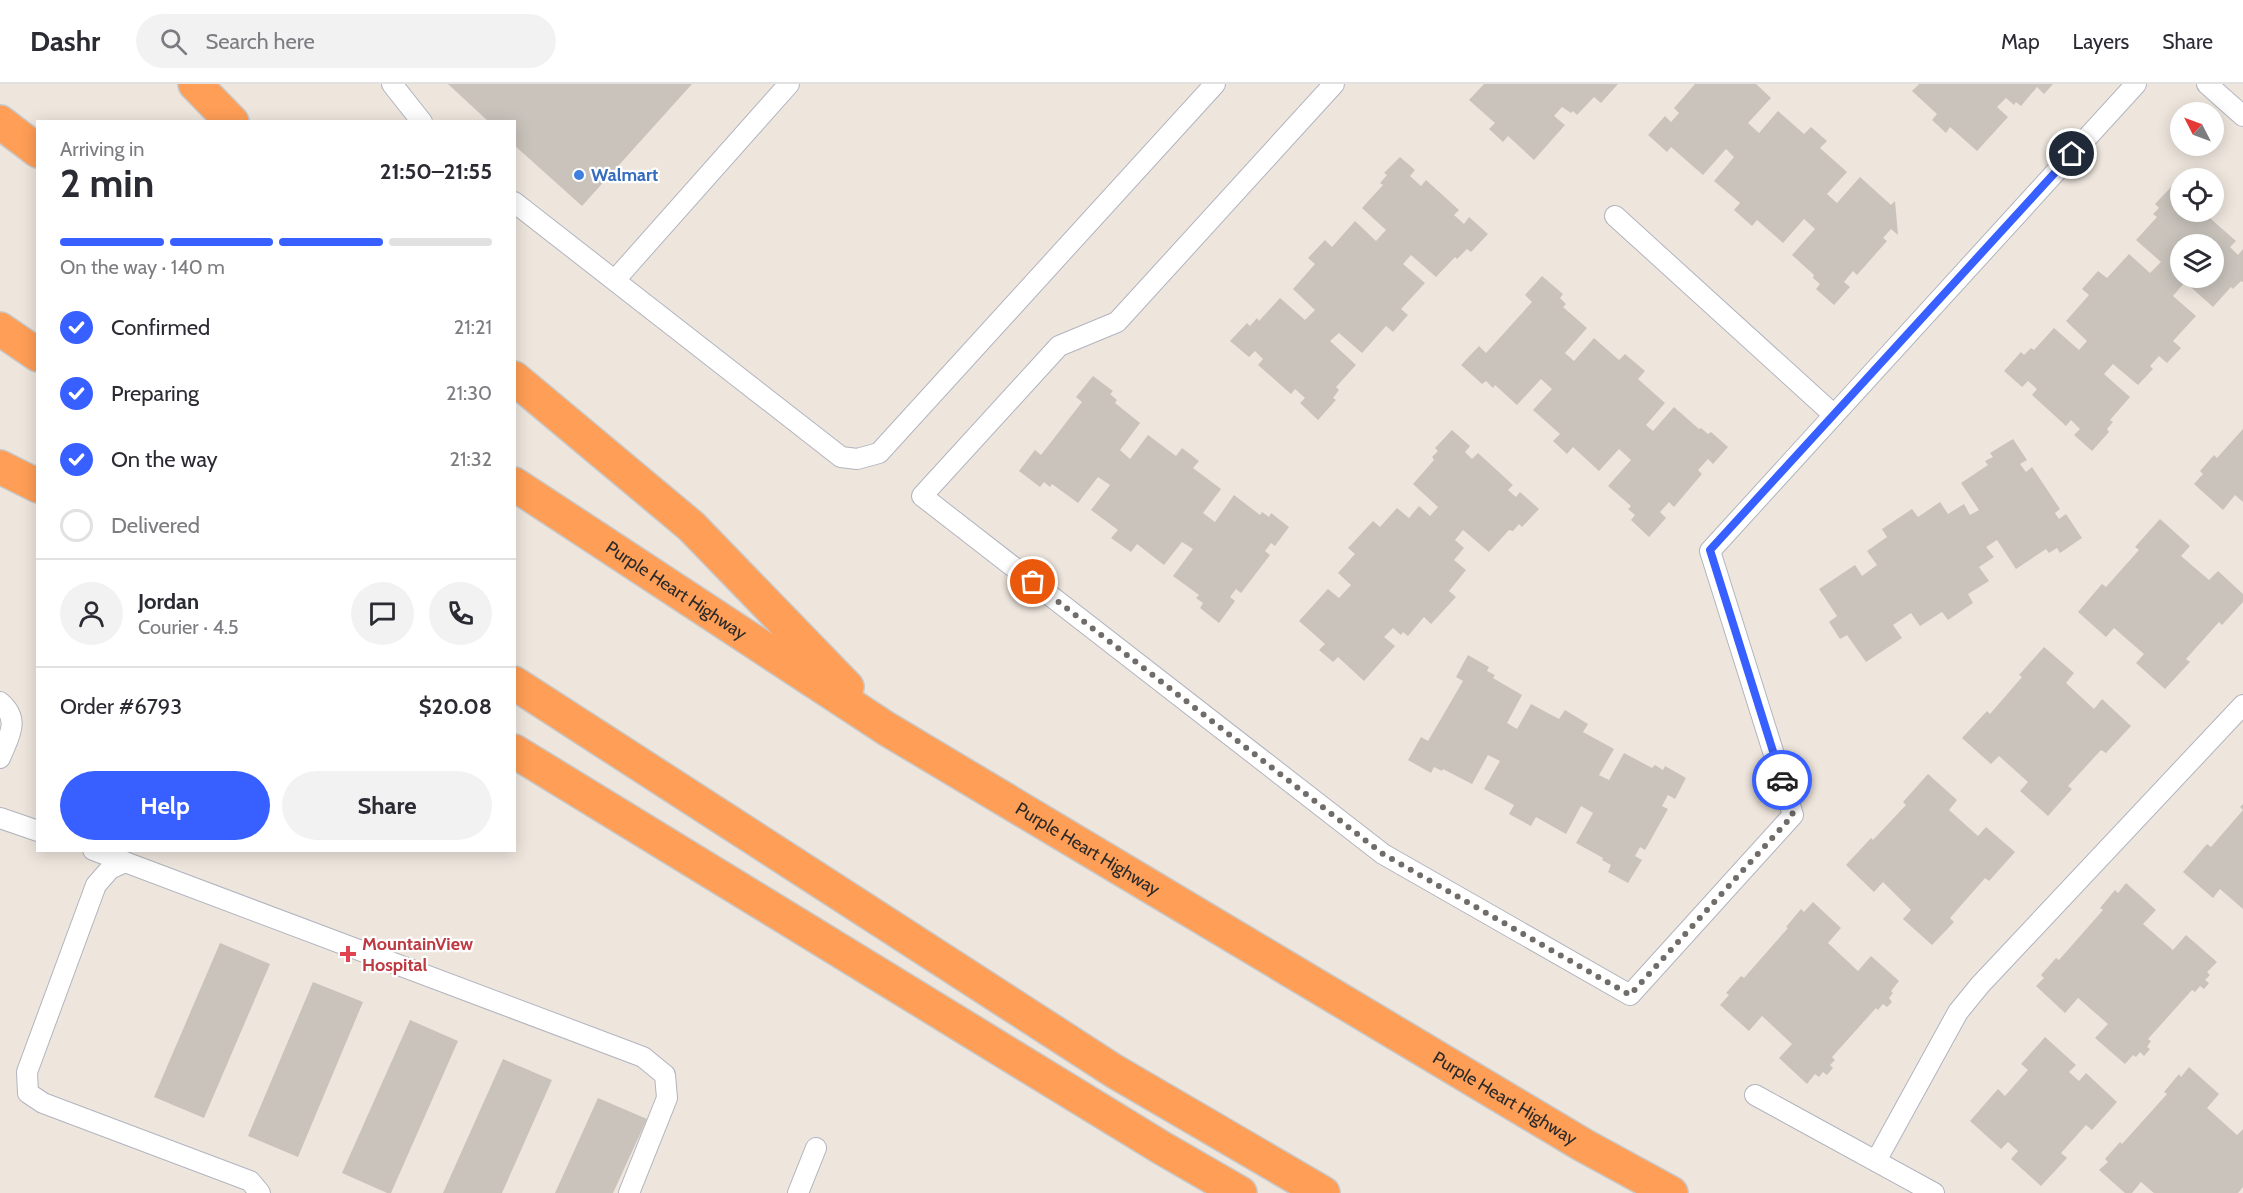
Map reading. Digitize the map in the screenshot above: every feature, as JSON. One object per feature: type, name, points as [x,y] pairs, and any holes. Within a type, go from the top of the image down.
[{"type":"highway","points":[[195,84],[230,120]]},
{"type":"highway","points":[[0,122],[36,149]]},
{"type":"highway","points":[[0,329],[36,354]]},
{"type":"highway","points":[[516,380],[691,526],[887,729]]},
{"type":"highway","points":[[0,467],[36,485]]},
{"type":"highway","name":"Purple Heart Highway","points":[[516,485],[887,729],[1573,1139],[1671,1193]]},
{"type":"highway","points":[[516,684],[1114,1071],[1323,1193]]},
{"type":"highway","points":[[516,752],[1161,1148],[1240,1193]]},
{"type":"lane","points":[[392,84],[420,120]]},
{"type":"lane","points":[[615,280],[789,84]]},
{"type":"lane","points":[[516,204],[841,457],[857,459],[879,453],[1215,84]]},
{"type":"lane","points":[[1334,84],[1117,322],[1059,346],[922,496],[1383,854],[1630,995],[1793,815],[1710,550],[2136,84]]},
{"type":"lane","points":[[2213,86],[2243,116]]},
{"type":"lane","points":[[1615,216],[1834,416]]},
{"type":"lane","points":[[0,702],[9,709],[13,726],[0,758]]},
{"type":"lane","points":[[1876,1161],[1958,1012],[1980,985],[2243,705]]},
{"type":"lane","points":[[0,818],[36,830]]},
{"type":"lane","points":[[98,852],[643,1057],[665,1075],[667,1098],[629,1193]]},
{"type":"lane","points":[[125,862],[110,869],[96,885],[27,1072],[28,1093],[44,1103],[250,1182],[261,1193]]},
{"type":"lane","points":[[1755,1095],[1934,1193]]},
{"type":"lane","points":[[798,1193],[816,1148]]},
{"type":"building","name":"Walmart","points":[[448,84],[692,84],[582,206],[516,147],[516,120],[487,120]]},
{"type":"building","points":[[1484,84],[1618,84],[1601,103],[1594,97],[1577,115],[1562,107],[1554,116],[1565,125],[1534,160],[1508,136],[1503,142],[1489,129],[1495,123],[1469,100]]},
{"type":"building","points":[[1695,84],[1756,84],[1771,98],[1748,123],[1759,133],[1778,111],[1804,134],[1811,127],[1827,141],[1820,148],[1847,172],[1827,194],[1837,203],[1860,177],[1891,205],[1895,201],[1898,235],[1891,229],[1883,238],[1887,241],[1857,275],[1853,271],[1844,282],[1850,287],[1834,305],[1816,289],[1820,284],[1813,278],[1814,275],[1792,255],[1815,229],[1804,219],[1783,243],[1757,220],[1752,226],[1734,210],[1740,203],[1714,181],[1734,157],[1726,149],[1703,175],[1671,147],[1667,152],[1648,135],[1665,116],[1671,122],[1679,113],[1674,108]]},
{"type":"building","points":[[1919,84],[2053,84],[2044,94],[2037,87],[2021,106],[2016,102],[2014,105],[2006,98],[1997,107],[2008,117],[1977,151],[1950,127],[1946,133],[1932,120],[1937,114],[1912,91]]},
{"type":"building","points":[[1400,157],[1415,170],[1410,176],[1421,186],[1426,180],[1459,210],[1454,215],[1464,224],[1469,217],[1488,234],[1471,252],[1467,249],[1457,259],[1455,257],[1436,277],[1411,255],[1403,264],[1425,283],[1401,309],[1408,315],[1393,332],[1386,326],[1362,353],[1339,333],[1330,341],[1356,365],[1336,387],[1339,390],[1333,398],[1336,400],[1318,420],[1300,403],[1305,398],[1295,389],[1291,394],[1258,365],[1263,359],[1255,351],[1249,357],[1230,341],[1247,323],[1250,326],[1257,318],[1259,321],[1280,298],[1305,320],[1315,310],[1293,289],[1315,264],[1308,258],[1325,240],[1332,247],[1355,221],[1376,241],[1386,230],[1362,208],[1383,185],[1380,183],[1387,175],[1384,173]]},
{"type":"building","points":[[2170,188],[2170,222],[2214,222],[2236,241],[2230,247],[2238,255],[2243,249],[2243,282],[2241,281],[2233,289],[2231,287],[2213,307],[2192,288],[2224,288],[2224,234],[2170,234],[2170,288],[2180,288],[2173,296],[2196,316],[2173,341],[2181,348],[2167,363],[2159,356],[2150,366],[2153,369],[2138,385],[2113,364],[2104,374],[2130,397],[2110,420],[2113,422],[2107,429],[2109,432],[2092,451],[2074,435],[2080,429],[2071,420],[2066,426],[2032,395],[2037,389],[2028,381],[2022,387],[2004,371],[2021,352],[2024,355],[2031,348],[2034,350],[2054,328],[2079,350],[2087,341],[2066,321],[2089,295],[2082,289],[2098,271],[2107,278],[2129,254],[2150,273],[2161,262],[2136,240],[2157,217],[2153,214],[2159,208],[2155,204]]},
{"type":"building","points":[[1542,276],[1563,294],[1560,298],[1566,304],[1563,307],[1587,328],[1565,353],[1574,361],[1594,338],[1619,360],[1625,354],[1645,371],[1638,379],[1665,403],[1646,425],[1653,431],[1674,407],[1699,429],[1701,428],[1708,434],[1711,432],[1728,447],[1713,464],[1708,459],[1698,470],[1702,474],[1674,507],[1669,502],[1660,512],[1666,518],[1649,537],[1631,520],[1635,515],[1628,509],[1631,506],[1608,486],[1631,460],[1619,449],[1599,471],[1573,447],[1567,454],[1553,441],[1560,434],[1533,410],[1552,389],[1541,379],[1517,405],[1495,385],[1493,388],[1486,381],[1482,384],[1461,365],[1479,346],[1486,353],[1532,302],[1525,295]]},
{"type":"building","points":[[1093,376],[1113,391],[1110,394],[1117,400],[1115,403],[1140,423],[1120,450],[1130,459],[1148,435],[1176,456],[1182,448],[1199,461],[1193,468],[1221,489],[1203,513],[1215,522],[1234,495],[1260,515],[1262,512],[1269,517],[1271,513],[1289,527],[1275,546],[1271,543],[1265,551],[1270,555],[1241,593],[1236,589],[1230,597],[1235,601],[1219,623],[1200,608],[1203,603],[1196,598],[1199,595],[1173,576],[1193,549],[1182,542],[1164,565],[1137,544],[1131,552],[1111,538],[1118,530],[1091,510],[1110,485],[1098,477],[1078,503],[1052,484],[1050,487],[1044,482],[1040,487],[1019,471],[1035,450],[1041,455],[1082,402],[1076,397]]},
{"type":"building","points":[[2243,429],[2243,502],[2235,495],[2223,510],[2194,484],[2203,474],[2200,471],[2214,455],[2217,458]]},
{"type":"building","points":[[1452,430],[1470,446],[1465,452],[1472,459],[1478,453],[1513,485],[1508,490],[1516,497],[1520,492],[1539,509],[1522,527],[1519,524],[1513,531],[1509,530],[1489,552],[1463,530],[1455,540],[1464,548],[1454,560],[1466,570],[1449,591],[1456,597],[1431,624],[1424,617],[1408,636],[1403,632],[1401,635],[1393,628],[1384,637],[1395,646],[1364,681],[1338,657],[1333,662],[1319,650],[1325,644],[1299,621],[1328,589],[1339,598],[1351,585],[1338,573],[1355,554],[1348,548],[1373,521],[1380,527],[1397,508],[1409,518],[1419,506],[1430,516],[1438,507],[1413,484],[1434,460],[1432,457],[1438,451],[1435,448]]},
{"type":"building","points":[[2013,439],[2027,460],[2020,464],[2026,472],[2032,467],[2060,509],[2055,513],[2059,519],[2066,514],[2082,538],[2060,553],[2057,548],[2049,553],[2046,549],[2016,569],[1997,540],[1986,547],[1994,557],[1979,567],[1989,581],[1968,594],[1973,603],[1948,620],[1942,612],[1920,626],[1911,613],[1893,625],[1902,638],[1866,662],[1847,635],[1840,639],[1829,622],[1837,616],[1819,589],[1855,565],[1862,576],[1877,565],[1867,551],[1887,537],[1882,529],[1912,509],[1918,517],[1940,502],[1948,514],[1964,504],[1970,515],[1979,510],[1961,483],[1988,465],[1985,461],[1993,457],[1990,453]]},
{"type":"building","points":[[2160,519],[2190,546],[2181,556],[2209,580],[2218,571],[2243,594],[2243,602],[2222,625],[2219,622],[2186,659],[2190,662],[2165,689],[2136,663],[2144,654],[2114,628],[2106,637],[2078,612],[2102,584],[2106,587],[2139,550],[2135,547]]},
{"type":"building","points":[[2044,647],[2074,673],[2066,683],[2094,709],[2102,699],[2131,726],[2106,753],[2101,750],[2068,786],[2072,789],[2048,816],[2020,791],[2028,782],[1999,756],[1991,764],[1962,738],[1987,711],[1990,714],[2022,677],[2019,675]]},
{"type":"building","points":[[1468,655],[1489,667],[1487,671],[1495,675],[1493,678],[1522,695],[1507,723],[1517,729],[1531,704],[1559,719],[1565,710],[1588,724],[1583,732],[1614,749],[1599,775],[1609,780],[1624,753],[1652,768],[1655,765],[1663,770],[1665,766],[1686,778],[1675,799],[1668,795],[1662,806],[1668,809],[1645,850],[1640,847],[1635,856],[1642,860],[1628,883],[1608,872],[1611,865],[1602,860],[1603,858],[1576,843],[1593,813],[1581,806],[1566,834],[1536,817],[1531,826],[1509,814],[1514,805],[1484,789],[1500,761],[1488,755],[1472,784],[1443,769],[1442,771],[1434,767],[1431,773],[1408,760],[1421,737],[1428,741],[1463,681],[1456,677]]},
{"type":"building","points":[[1928,774],[1957,800],[1949,810],[1978,836],[1986,827],[2015,852],[1989,881],[1985,878],[1950,918],[1954,922],[1932,945],[1903,919],[1911,910],[1883,882],[1874,892],[1846,865],[1906,805],[1903,802]]},
{"type":"building","points":[[2243,810],[2243,909],[2220,889],[2213,898],[2183,872],[2207,844],[2211,847]]},
{"type":"building","points":[[2126,883],[2156,910],[2143,924],[2173,950],[2186,935],[2217,962],[2207,972],[2210,975],[2205,980],[2209,983],[2204,989],[2200,986],[2195,992],[2192,990],[2148,1039],[2151,1041],[2147,1047],[2150,1049],[2144,1056],[2140,1052],[2136,1057],[2133,1055],[2125,1064],[2095,1038],[2108,1024],[2078,998],[2065,1013],[2036,986],[2044,978],[2041,975],[2056,958],[2059,960],[2103,910],[2100,908],[2115,890],[2118,893]]},
{"type":"building","points":[[1813,902],[1841,928],[1828,943],[1858,971],[1871,956],[1899,981],[1891,991],[1893,993],[1889,998],[1892,1002],[1887,1007],[1883,1004],[1878,1010],[1876,1008],[1832,1057],[1835,1060],[1830,1065],[1833,1068],[1827,1075],[1823,1072],[1819,1077],[1815,1074],[1807,1084],[1779,1058],[1792,1044],[1762,1016],[1749,1031],[1720,1005],[1729,995],[1726,993],[1741,976],[1744,978],[1788,928],[1786,927],[1801,909],[1804,912]]},
{"type":"building","points":[[220,943],[270,964],[204,1118],[154,1097]]},
{"type":"building","points":[[313,982],[363,1002],[298,1157],[248,1136]]},
{"type":"building","points":[[410,1020],[458,1041],[391,1193],[387,1193],[342,1173]]},
{"type":"building","points":[[2045,1037],[2076,1065],[2069,1072],[2079,1081],[2086,1073],[2117,1102],[2092,1130],[2086,1125],[2061,1153],[2067,1158],[2041,1186],[2011,1159],[2018,1151],[2008,1142],[2001,1149],[1970,1121],[1998,1089],[2005,1096],[2028,1070],[2021,1064]]},
{"type":"building","points":[[503,1059],[552,1080],[502,1193],[443,1193]]},
{"type":"building","points":[[2189,1067],[2219,1094],[2207,1108],[2237,1135],[2243,1129],[2243,1187],[2238,1193],[2154,1193],[2141,1182],[2132,1193],[2125,1193],[2099,1170],[2108,1162],[2105,1159],[2120,1142],[2122,1144],[2167,1094],[2164,1092],[2179,1074],[2181,1077]]},
{"type":"building","points":[[598,1098],[647,1119],[613,1193],[555,1193]]},
{"type":"way so far","points":[[1033,582],[1383,854],[1630,995],[1793,815],[1782,780]]},
{"type":"place","name":"Walmart","points":[[579,175]]},
{"type":"place","name":"MountainView Hospital","points":[[348,954]]},
{"type":"route","points":[[1782,780],[1710,550],[2072,154]]}]
